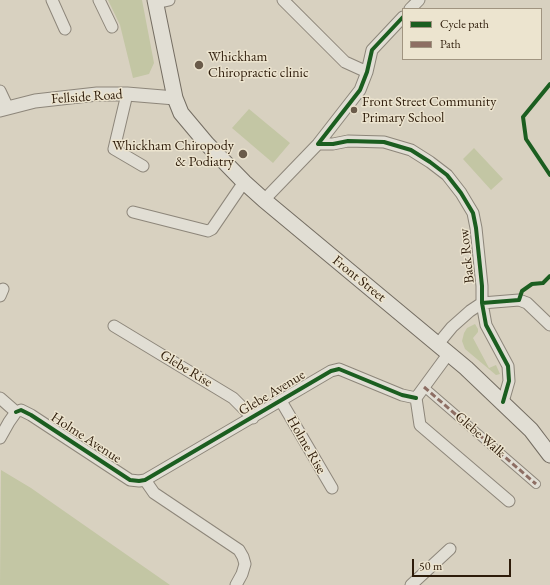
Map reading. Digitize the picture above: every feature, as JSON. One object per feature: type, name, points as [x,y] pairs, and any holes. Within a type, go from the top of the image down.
[{"type":"main road","name":"Front Street","points":[[160,1],[175,98],[183,116],[207,144],[264,200],[443,349],[504,402],[531,430],[550,455]]},
{"type":"street","points":[[52,0],[65,29]]},
{"type":"street","points":[[99,0],[112,27]]},
{"type":"street","points":[[283,0],[345,62],[367,72]]},
{"type":"street","points":[[411,8],[419,0]]},
{"type":"street","points":[[264,200],[318,144],[360,90],[367,72],[372,50],[402,18]]},
{"type":"street","points":[[0,91],[4,109]]},
{"type":"street","name":"Fellside Road","points":[[4,109],[35,101],[97,94],[127,94],[175,98]]},
{"type":"street","points":[[127,94],[114,149],[143,166]]},
{"type":"street","name":"Back Row","points":[[318,144],[333,144],[348,141],[384,142],[411,150],[447,175],[461,193],[473,213],[476,228],[482,286],[482,303],[486,325],[508,366],[509,381],[504,402]]},
{"type":"street","points":[[133,212],[208,231],[212,229],[244,182]]},
{"type":"street","points":[[509,500],[420,425],[416,398],[424,387],[443,349],[461,319],[482,303],[519,300],[527,303],[550,325]]},
{"type":"street","name":"Glebe Rise","points":[[114,326],[233,398],[253,418]]},
{"type":"street","name":"Glebe Avenue","points":[[146,480],[331,372],[339,369],[402,395],[416,398]]},
{"type":"street","name":"Glebe Walk","points":[[424,387],[536,484]]},
{"type":"street","points":[[0,398],[16,412],[0,438]]},
{"type":"street","name":"Holme Rise","points":[[281,401],[332,488]]},
{"type":"street","name":"Holme Avenue","points":[[16,412],[22,410],[130,480],[146,480]]},
{"type":"street","points":[[146,480],[154,493],[239,550],[245,564],[236,585]]},
{"type":"street","points":[[411,585],[450,549]]},
{"type":"green space","points":[[108,0],[142,0],[154,63],[149,74],[133,78],[120,25]]},
{"type":"green space","points":[[249,109],[290,143],[273,163],[232,128]]},
{"type":"green space","points":[[474,148],[503,179],[491,190],[463,159]]},
{"type":"green space","points":[[475,324],[478,332],[473,338],[489,368],[496,365],[500,374],[496,375],[465,349],[462,341],[464,333],[467,328]]},
{"type":"green space","points":[[1,470],[31,488],[170,585],[0,585]]},
{"type":"marked path","points":[[424,387],[536,484]]},
{"type":"cycle path","points":[[318,144],[360,90],[367,72],[372,50],[402,18]]},
{"type":"cycle path","points":[[550,84],[523,117],[526,139],[550,175]]},
{"type":"cycle path","points":[[318,144],[333,144],[348,141],[384,142],[411,150],[447,175],[461,193],[473,213],[476,228],[482,286],[482,303],[486,325],[508,366],[509,381],[503,402]]},
{"type":"cycle path","points":[[482,303],[519,300],[522,291],[532,284],[543,283],[550,276]]},
{"type":"cycle path","points":[[16,412],[21,410],[31,415],[130,480],[139,481],[145,480],[331,371],[339,369],[402,395],[416,398]]},
{"type":"place","name":"Whickham Chiropractic clinic","points":[[199,65]]},
{"type":"place","name":"Front Street Community Primary School","points":[[354,110]]},
{"type":"place","name":"Whickham Chiropody & Podiatry","points":[[243,154]]}]
